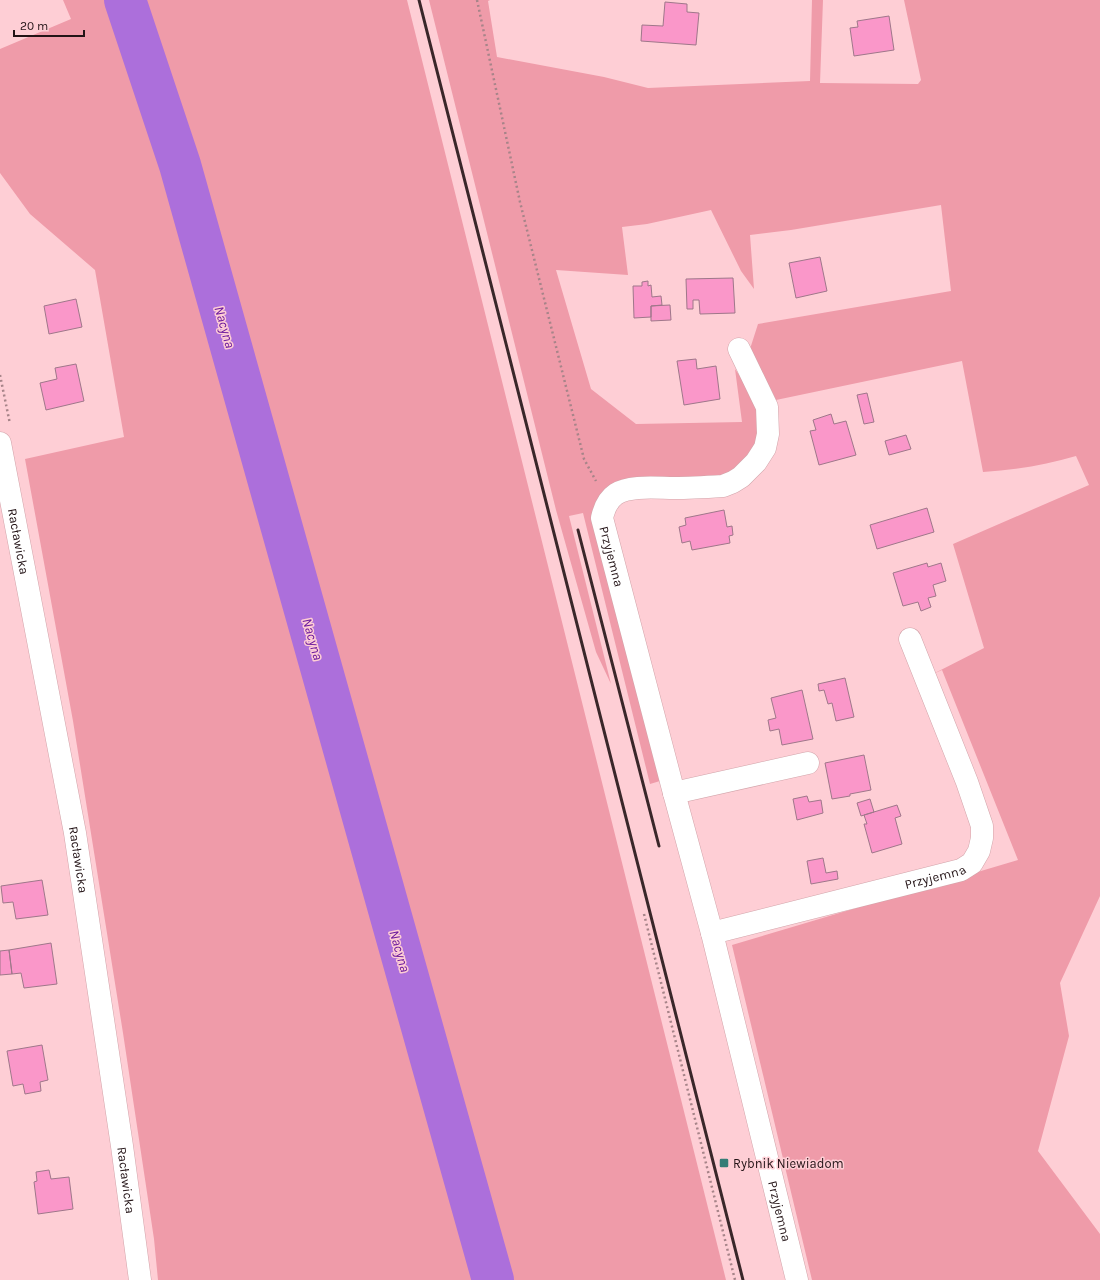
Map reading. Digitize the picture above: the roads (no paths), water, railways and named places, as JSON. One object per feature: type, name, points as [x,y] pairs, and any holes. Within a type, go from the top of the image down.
[{"type":"street","name":"Przyjemna","points":[[739,349],[767,406],[768,434],[765,448],[756,462],[741,477],[723,486],[628,490],[622,492],[609,501],[602,518],[712,933],[797,1280]]},
{"type":"street","name":"Racławicka","points":[[0,443],[75,833],[121,1138],[140,1280]]},
{"type":"street","name":"Przyjemna","points":[[712,933],[961,870],[972,863],[979,851],[982,838],[982,826],[967,782],[910,639]]},
{"type":"street","points":[[674,793],[808,763]]},
{"type":"waterway","name":"Nacyna","points":[[125,0],[180,165],[493,1280]]},
{"type":"railway","points":[[419,0],[743,1280]]},
{"type":"railway","points":[[578,530],[659,846]]},
{"type":"place","name":"Rybnik Niewiadom","points":[[724,1163]]}]
